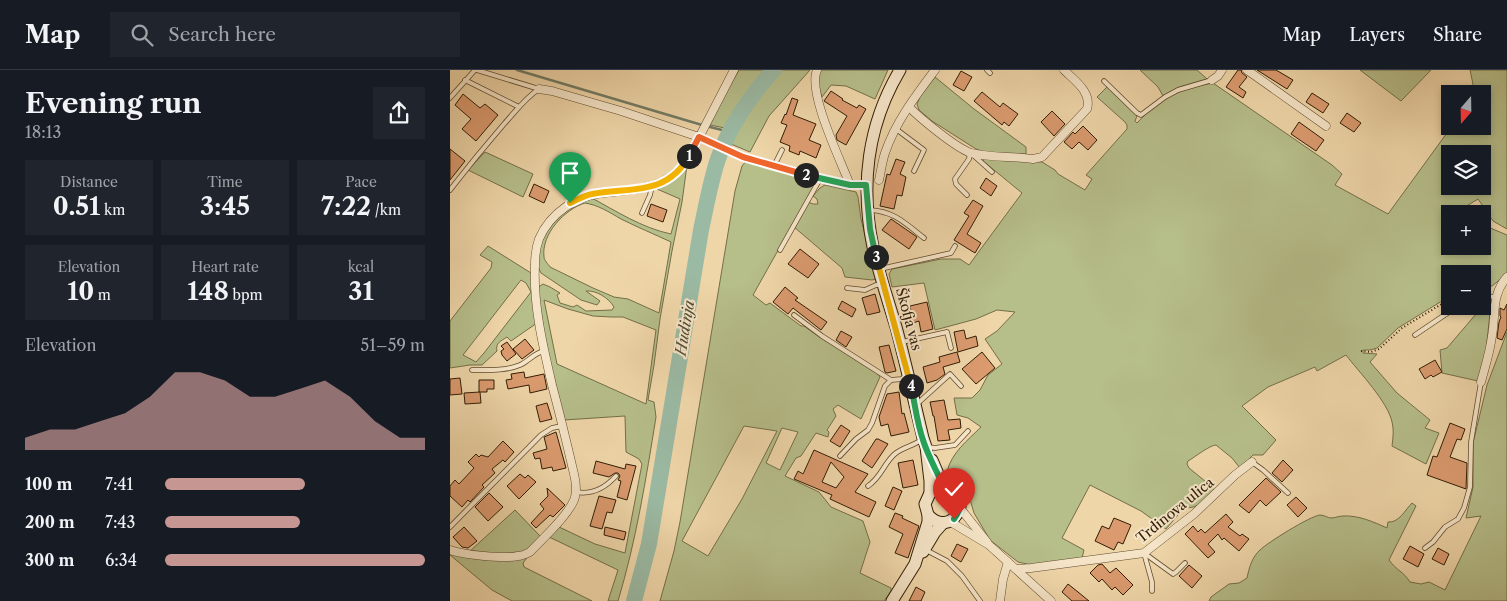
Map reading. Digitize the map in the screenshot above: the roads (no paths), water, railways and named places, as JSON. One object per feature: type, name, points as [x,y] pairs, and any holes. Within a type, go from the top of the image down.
[{"type":"main road","name":"Škofja vas","points":[[892,601],[915,564],[928,522],[925,504],[930,493],[930,480],[924,443],[908,374],[874,248],[866,185],[876,126],[885,99],[900,70]]},
{"type":"main road","points":[[915,564],[935,532],[958,514],[960,508],[958,497],[955,492],[945,487],[941,481],[924,443]]},
{"type":"main road","points":[[930,493],[945,487]]},
{"type":"main road","points":[[928,515],[938,522],[946,522]]},
{"type":"street","points":[[450,550],[458,553],[517,557],[530,552],[572,505],[576,492],[575,479],[544,351],[534,281],[539,239],[558,213],[570,203],[590,194],[633,190],[652,186],[665,181],[675,174],[685,163],[734,70]]},
{"type":"street","points":[[817,70],[815,74],[816,86],[822,114],[850,185]]},
{"type":"street","points":[[879,180],[885,153],[896,129],[935,70]]},
{"type":"street","points":[[909,107],[943,135],[970,152],[1033,158],[1042,157],[1087,109],[1089,100],[1085,91],[1064,70]]},
{"type":"street","points":[[1212,80],[1222,70]]},
{"type":"street","points":[[1247,70],[1326,126]]},
{"type":"street","points":[[539,89],[552,91],[701,134],[709,142],[743,157],[820,179],[850,185],[866,185]]},
{"type":"street","points":[[1481,382],[1491,343],[1496,297],[1500,284],[1507,277]]},
{"type":"street","name":"Trdinova ulica","points":[[1016,569],[1144,553],[1194,514],[1235,475],[1252,462]]},
{"type":"street","points":[[960,508],[989,546]]},
{"type":"street","points":[[946,522],[989,546],[1051,601]]},
{"type":"street","points":[[1000,601],[1003,578],[1008,562]]},
{"type":"lane","points":[[450,98],[476,70],[539,89]]},
{"type":"lane","points":[[465,80],[519,107]]},
{"type":"lane","points":[[1104,81],[1141,115],[1178,90],[1212,80]]},
{"type":"lane","points":[[450,190],[472,161],[530,94],[539,89]]},
{"type":"lane","points":[[896,129],[924,150],[914,171]]},
{"type":"lane","points":[[774,166],[782,150]]},
{"type":"lane","points":[[970,152],[992,172]]},
{"type":"lane","points":[[967,195],[956,184],[955,179],[969,159],[970,152]]},
{"type":"lane","points":[[780,250],[820,179]]},
{"type":"lane","points":[[642,213],[652,186]]},
{"type":"lane","points":[[869,210],[896,216],[924,238]]},
{"type":"lane","points":[[880,269],[951,253],[955,246]]},
{"type":"lane","points":[[847,288],[865,290],[876,285],[884,285]]},
{"type":"lane","points":[[1491,297],[1496,297]]},
{"type":"lane","points":[[794,315],[822,336],[891,380]]},
{"type":"lane","points":[[1415,335],[1445,315]]},
{"type":"lane","points":[[900,343],[946,332],[951,348]]},
{"type":"lane","points":[[472,370],[496,370],[513,367],[544,351]]},
{"type":"lane","points":[[840,456],[856,439],[868,430],[885,386],[891,380],[902,378],[908,374]]},
{"type":"lane","points":[[915,405],[950,374],[961,386]]},
{"type":"lane","points":[[1425,548],[1445,527],[1458,520],[1464,508],[1470,487],[1471,442],[1481,382]]},
{"type":"lane","points":[[450,526],[541,435],[552,428],[562,426]]},
{"type":"lane","points":[[868,486],[880,476],[895,454],[906,446],[924,443],[935,448],[955,445],[968,431]]},
{"type":"lane","points":[[1252,462],[1288,493]]},
{"type":"lane","points":[[576,492],[590,492],[602,488],[609,484],[616,476]]},
{"type":"lane","points":[[924,549],[947,561],[962,576],[980,601]]},
{"type":"lane","points":[[1144,553],[1173,574],[1185,563]]},
{"type":"lane","points":[[1144,553],[1152,582],[1152,591]]},
{"type":"waterway","points":[[517,70],[730,132]]},
{"type":"waterway","name":"Hudinja","points":[[634,601],[649,544],[701,230],[712,179],[721,150],[733,125],[748,101],[774,70]]}]
